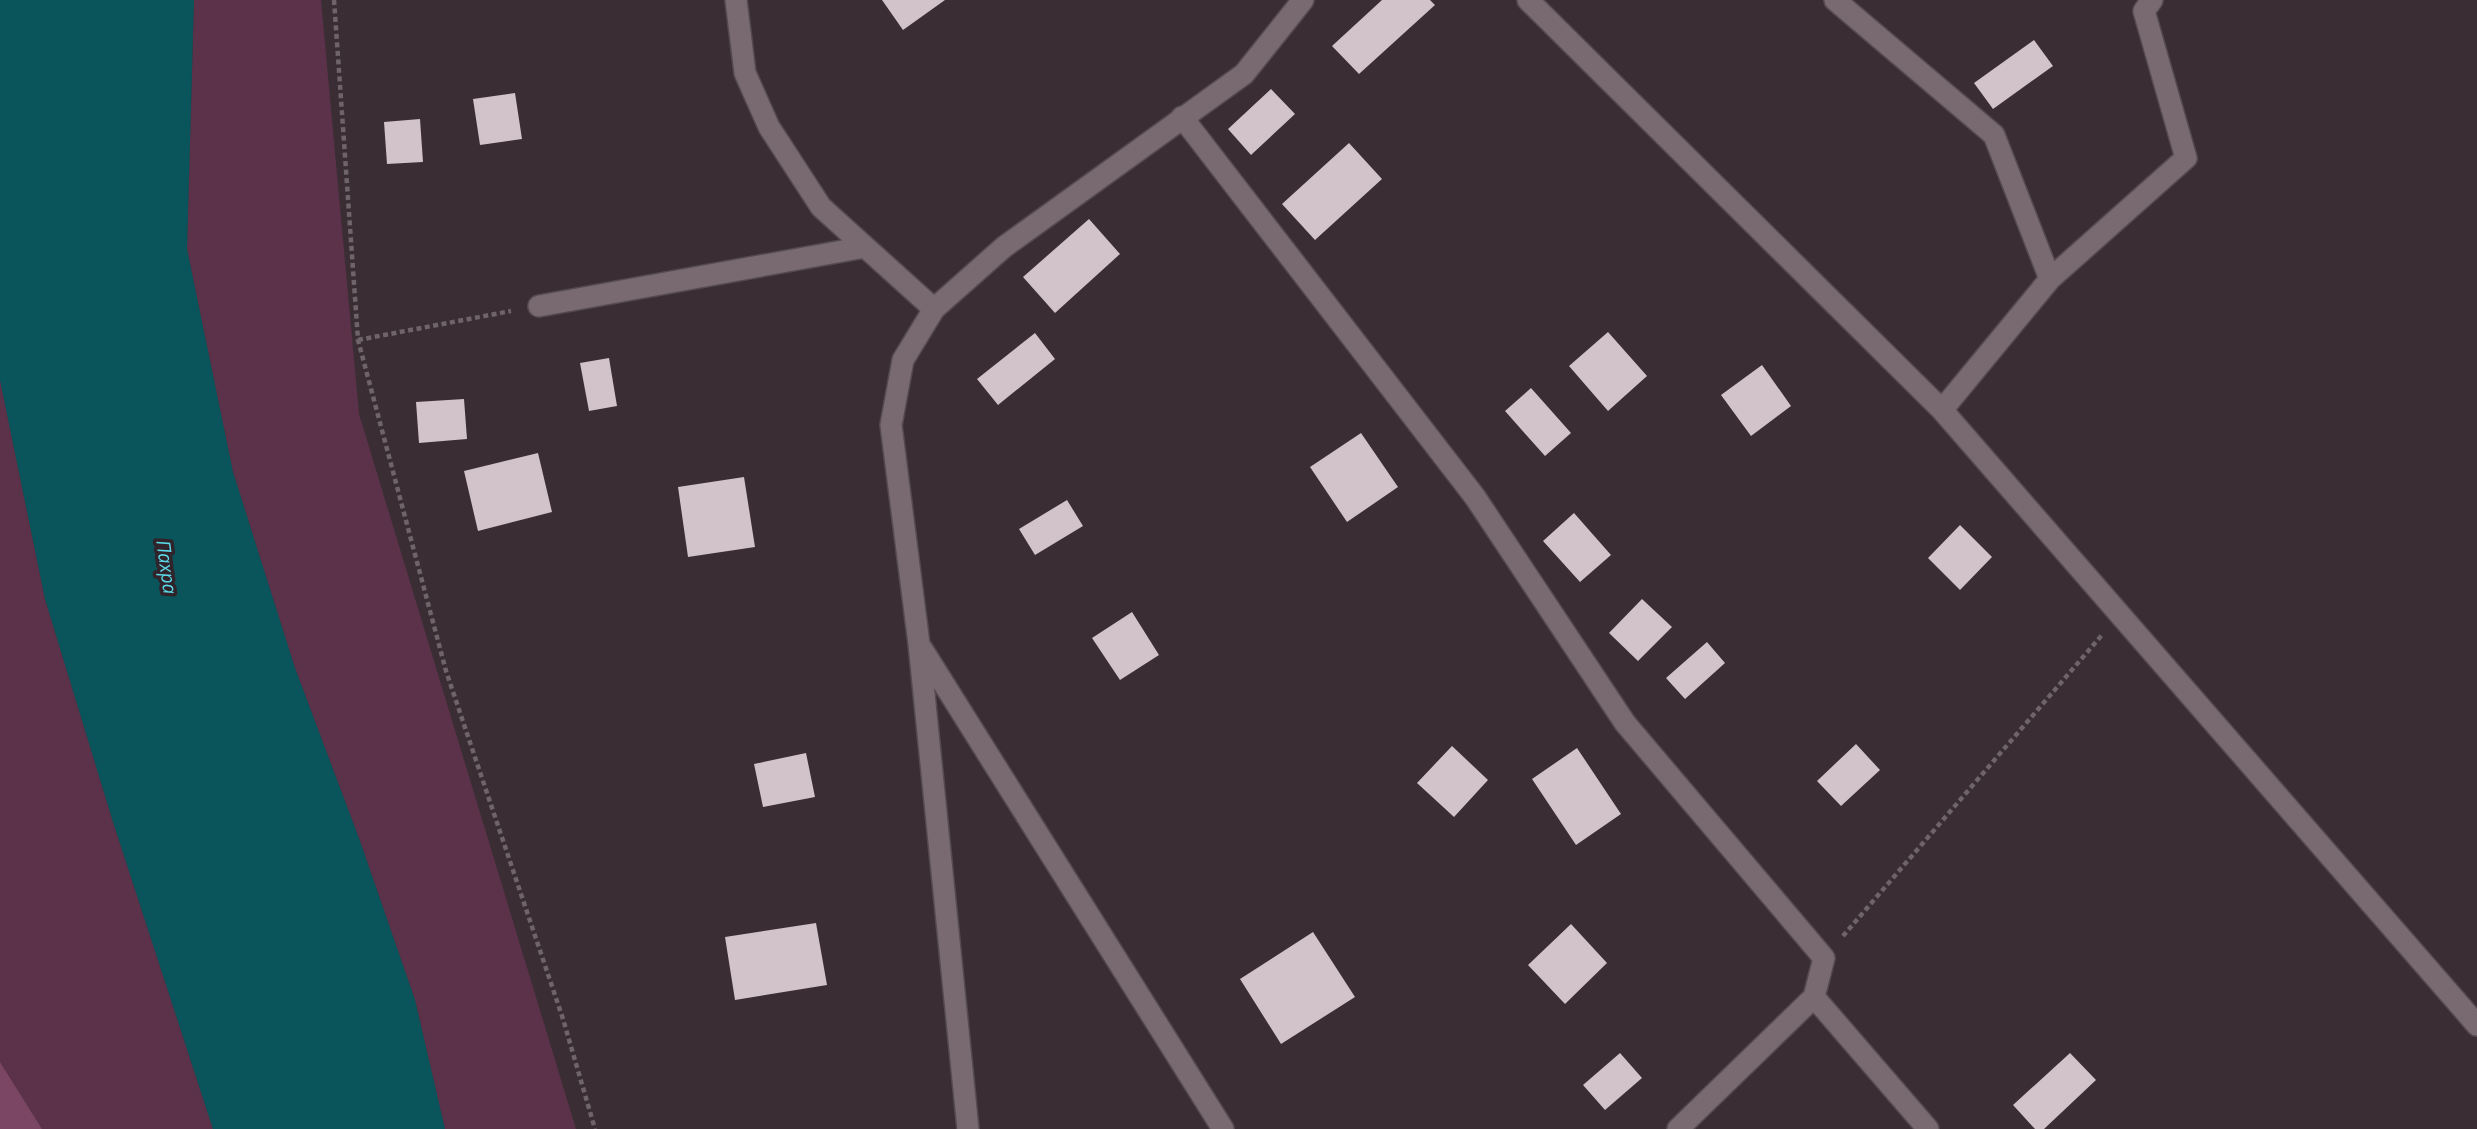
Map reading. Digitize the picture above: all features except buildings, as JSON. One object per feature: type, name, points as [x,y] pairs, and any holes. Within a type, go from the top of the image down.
[{"type":"street","points":[[736,0],[745,73],[769,127],[821,207],[934,309]]},
{"type":"street","points":[[968,1129],[919,644],[891,425],[903,360],[934,309],[1004,247],[1244,74],[1303,0]]},
{"type":"street","points":[[1528,0],[1942,410],[2477,1025]]},
{"type":"street","points":[[1835,0],[1994,135],[2050,279]]},
{"type":"street","points":[[1942,410],[2050,279],[2186,158],[2144,11],[2152,0]]},
{"type":"street","points":[[1182,117],[1475,498],[1625,723],[1824,958],[1814,997],[1678,1129]]},
{"type":"street","points":[[539,306],[865,247]]},
{"type":"street","points":[[919,644],[1223,1129]]},
{"type":"street","points":[[1814,997],[1928,1129]]},
{"type":"path","points":[[334,0],[358,340],[446,671],[563,1019],[595,1129]]},
{"type":"path","points":[[358,340],[539,306]]},
{"type":"path","points":[[1824,958],[2120,615]]},
{"type":"shaded area","points":[[194,0],[321,0],[359,414],[576,1129],[445,1129],[415,1000],[360,841],[295,668],[233,472],[187,249]]},
{"type":"shaded area","points":[[0,380],[45,599],[113,822],[213,1129],[42,1129],[0,1062]]},
{"type":"shaded area","points":[[0,1062],[42,1129],[0,1129]]},
{"type":"water","name":"Пахра","points":[[0,0],[194,0],[187,249],[233,472],[295,668],[360,841],[415,1000],[445,1129],[213,1129],[113,822],[45,599],[0,380]]}]
